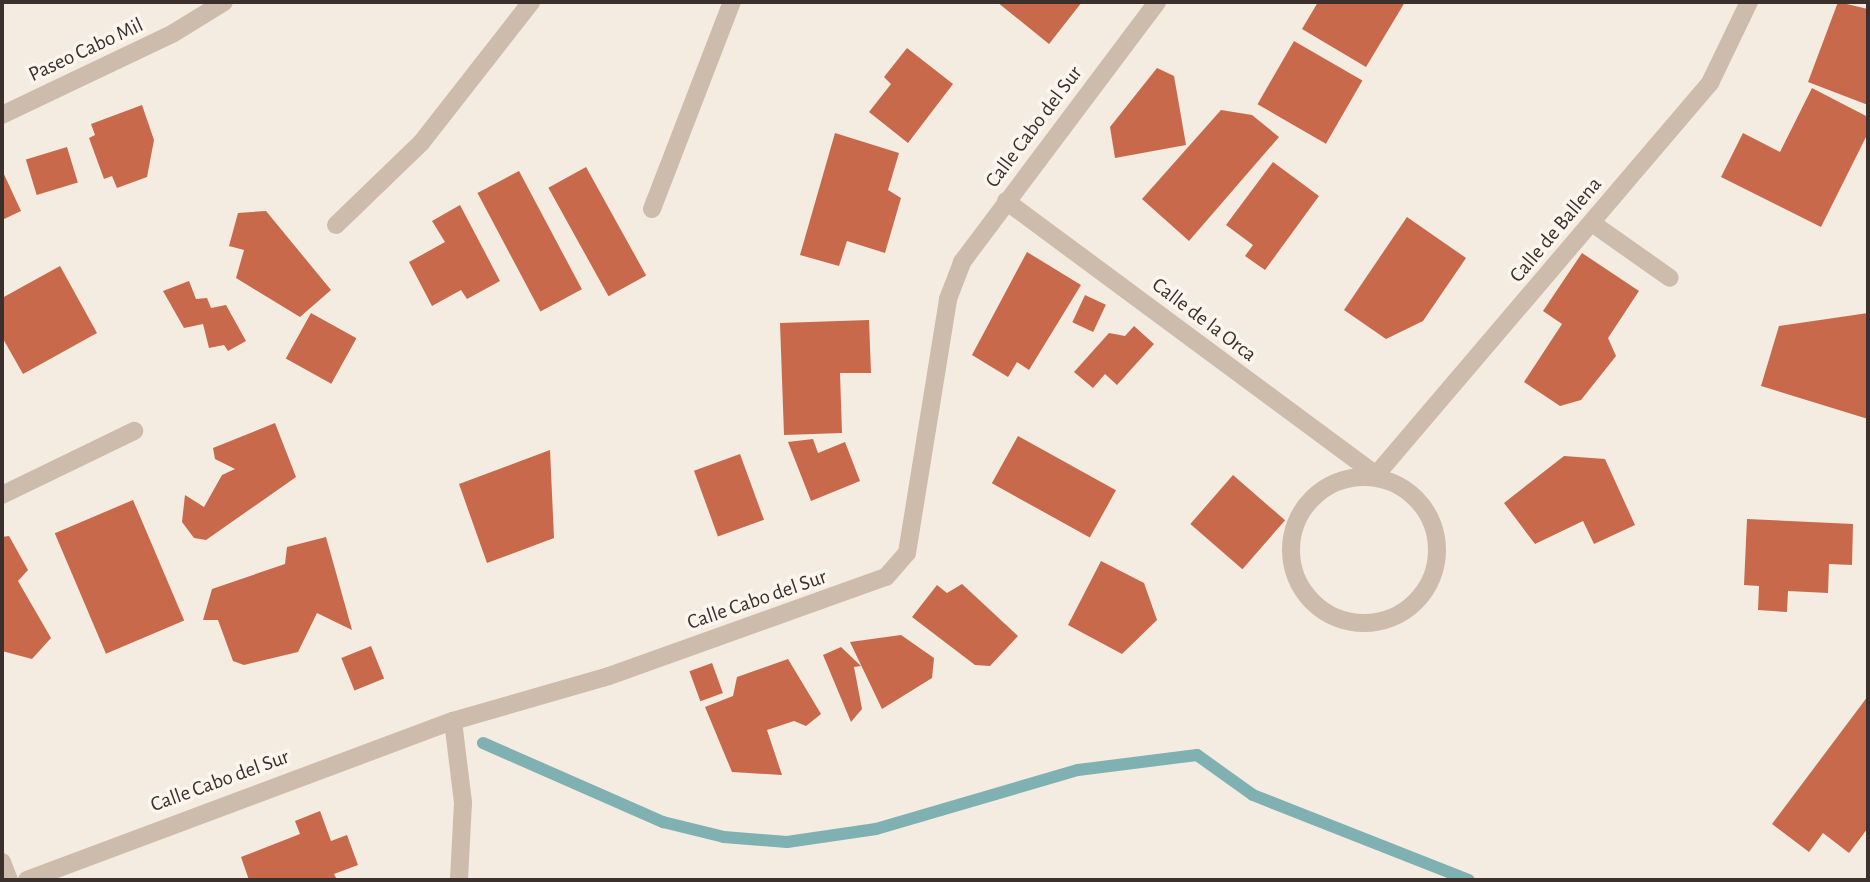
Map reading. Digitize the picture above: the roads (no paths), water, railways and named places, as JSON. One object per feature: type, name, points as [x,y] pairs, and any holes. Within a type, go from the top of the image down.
[{"type":"street","name":"Paseo Cabo Mil","points":[[2,115],[173,34],[224,2]]},
{"type":"street","points":[[336,225],[421,143],[531,2]]},
{"type":"street","points":[[652,209],[732,2]]},
{"type":"street","name":"Calle Cabo del Sur","points":[[27,880],[453,721],[609,676],[886,577],[907,553],[948,299],[962,262],[1157,2]]},
{"type":"street","name":"Calle de Ballena","points":[[1376,475],[1710,83],[1749,2]]},
{"type":"street","name":"Calle de la Orca","points":[[1006,201],[1376,475],[1414,493],[1436,529],[1437,571],[1413,607],[1374,624],[1333,618],[1301,590],[1289,549],[1302,509],[1334,481],[1376,475]]},
{"type":"street","points":[[1592,223],[1670,278]]},
{"type":"street","points":[[2,495],[134,431]]},
{"type":"street","points":[[453,721],[463,803],[459,880]]},
{"type":"street","points":[[2,862],[9,880]]},
{"type":"waterway","points":[[483,743],[663,822],[724,837],[787,842],[876,829],[1078,770],[1197,755],[1253,795],[1469,880]]}]
